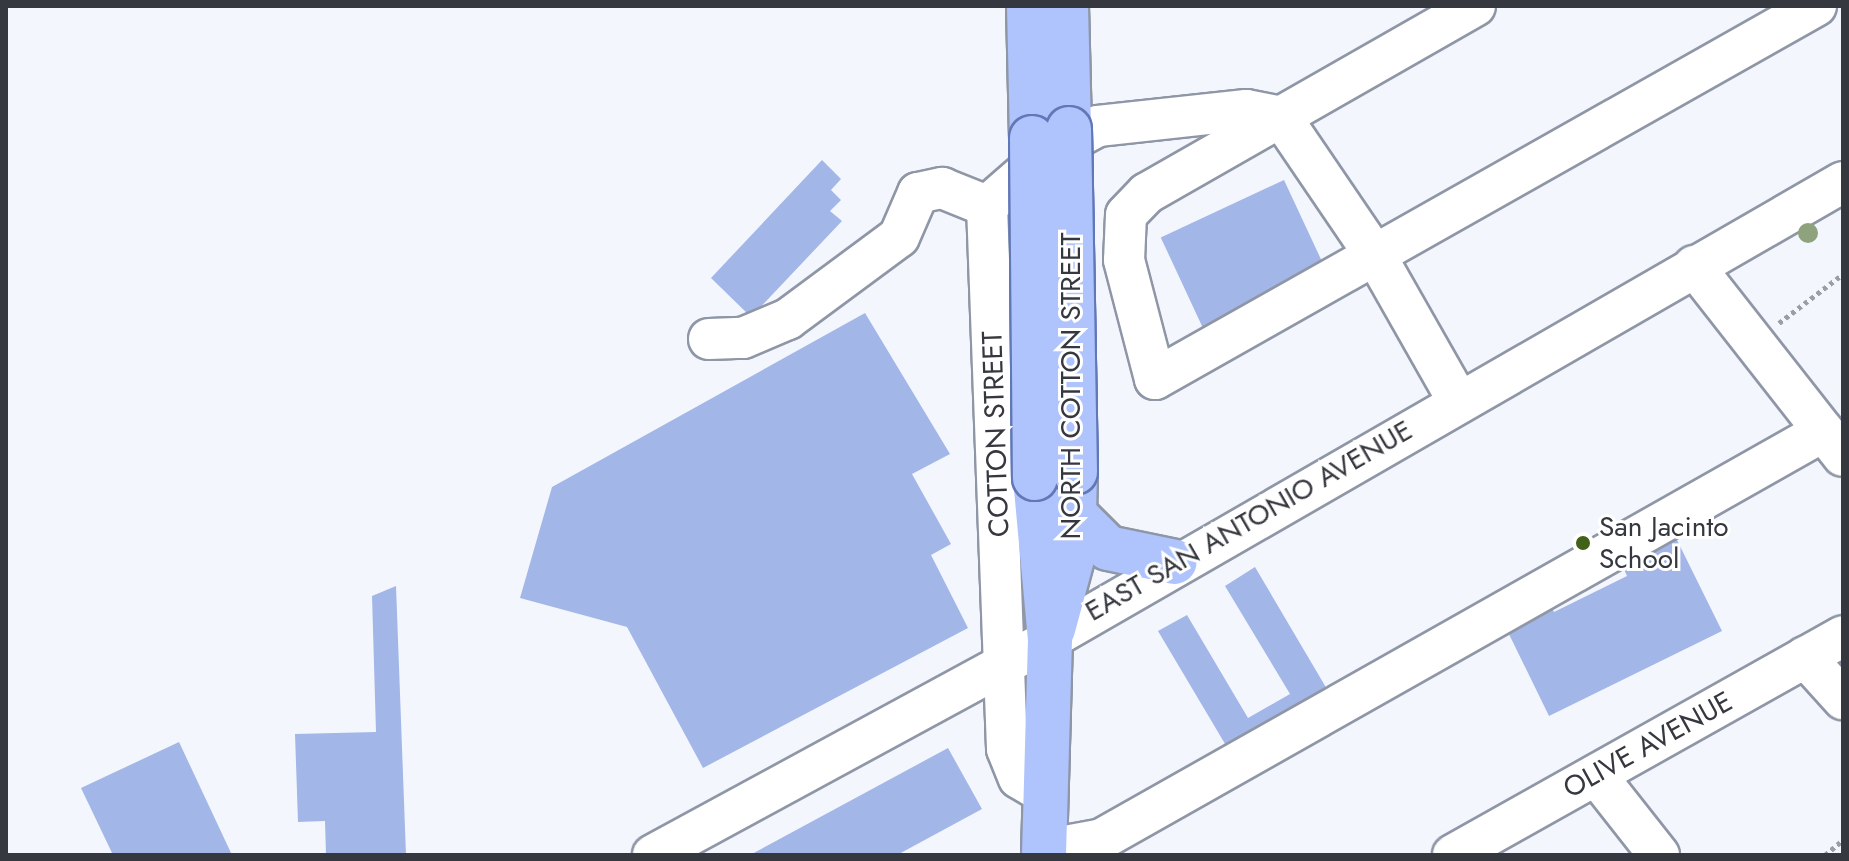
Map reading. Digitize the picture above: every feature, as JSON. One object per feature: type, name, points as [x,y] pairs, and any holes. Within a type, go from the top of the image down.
[{"type":"main road","points":[[1029,6],[1050,133]]},
{"type":"main road","points":[[1050,133],[1066,6]]},
{"type":"main road","name":"NORTH COTTON STREET","points":[[1044,852],[1050,639],[1061,488],[1050,133]]},
{"type":"main road","points":[[1061,488],[1108,548],[1175,562]]},
{"type":"street","points":[[1475,6],[1147,193],[1126,215],[1124,260],[1155,379],[1377,258],[1816,6]]},
{"type":"street","points":[[709,339],[743,338],[788,319],[899,237],[918,193],[942,188],[987,206],[1048,153],[1098,126],[1246,110],[1281,117],[1377,258],[1457,399]]},
{"type":"street","name":"EAST SAN ANTONIO AVENUE","points":[[653,855],[1050,639],[1175,562],[1457,399],[1843,182]]},
{"type":"street","name":"COTTON STREET","points":[[987,206],[1005,661]]},
{"type":"street","points":[[1044,852],[1102,839],[1833,444],[1694,266]]},
{"type":"street","name":"OLIVE AVENUE","points":[[1453,855],[1843,636]]},
{"type":"street","points":[[1805,657],[1843,699]]},
{"type":"street","points":[[1005,661],[1007,749],[1019,778],[1044,793]]},
{"type":"street","points":[[1596,775],[1659,855]]},
{"type":"path","points":[[1775,326],[1843,274]]},
{"type":"path","points":[[1825,855],[1843,840]]},
{"type":"building","points":[[822,160],[841,179],[831,190],[841,200],[830,211],[842,221],[751,317],[711,278]]},
{"type":"building","points":[[1284,180],[1330,280],[1207,337],[1161,237]]},
{"type":"building","points":[[865,313],[950,454],[912,474],[951,544],[931,555],[968,628],[703,768],[627,627],[520,598],[552,487]]},
{"type":"building","points":[[1675,536],[1722,631],[1549,716],[1505,626],[1550,604],[1554,612],[1627,576],[1621,562]]},
{"type":"building","points":[[1255,567],[1334,701],[1234,759],[1158,631],[1187,615],[1248,718],[1290,694],[1225,586]]},
{"type":"building","points":[[396,586],[406,855],[326,855],[325,821],[298,822],[295,734],[376,732],[372,596]]},
{"type":"building","points":[[179,742],[232,855],[113,855],[81,788]]},
{"type":"building","points":[[948,748],[982,809],[897,855],[750,855]]},
{"type":"place","name":"San Jacinto School","points":[[1583,543]]}]
